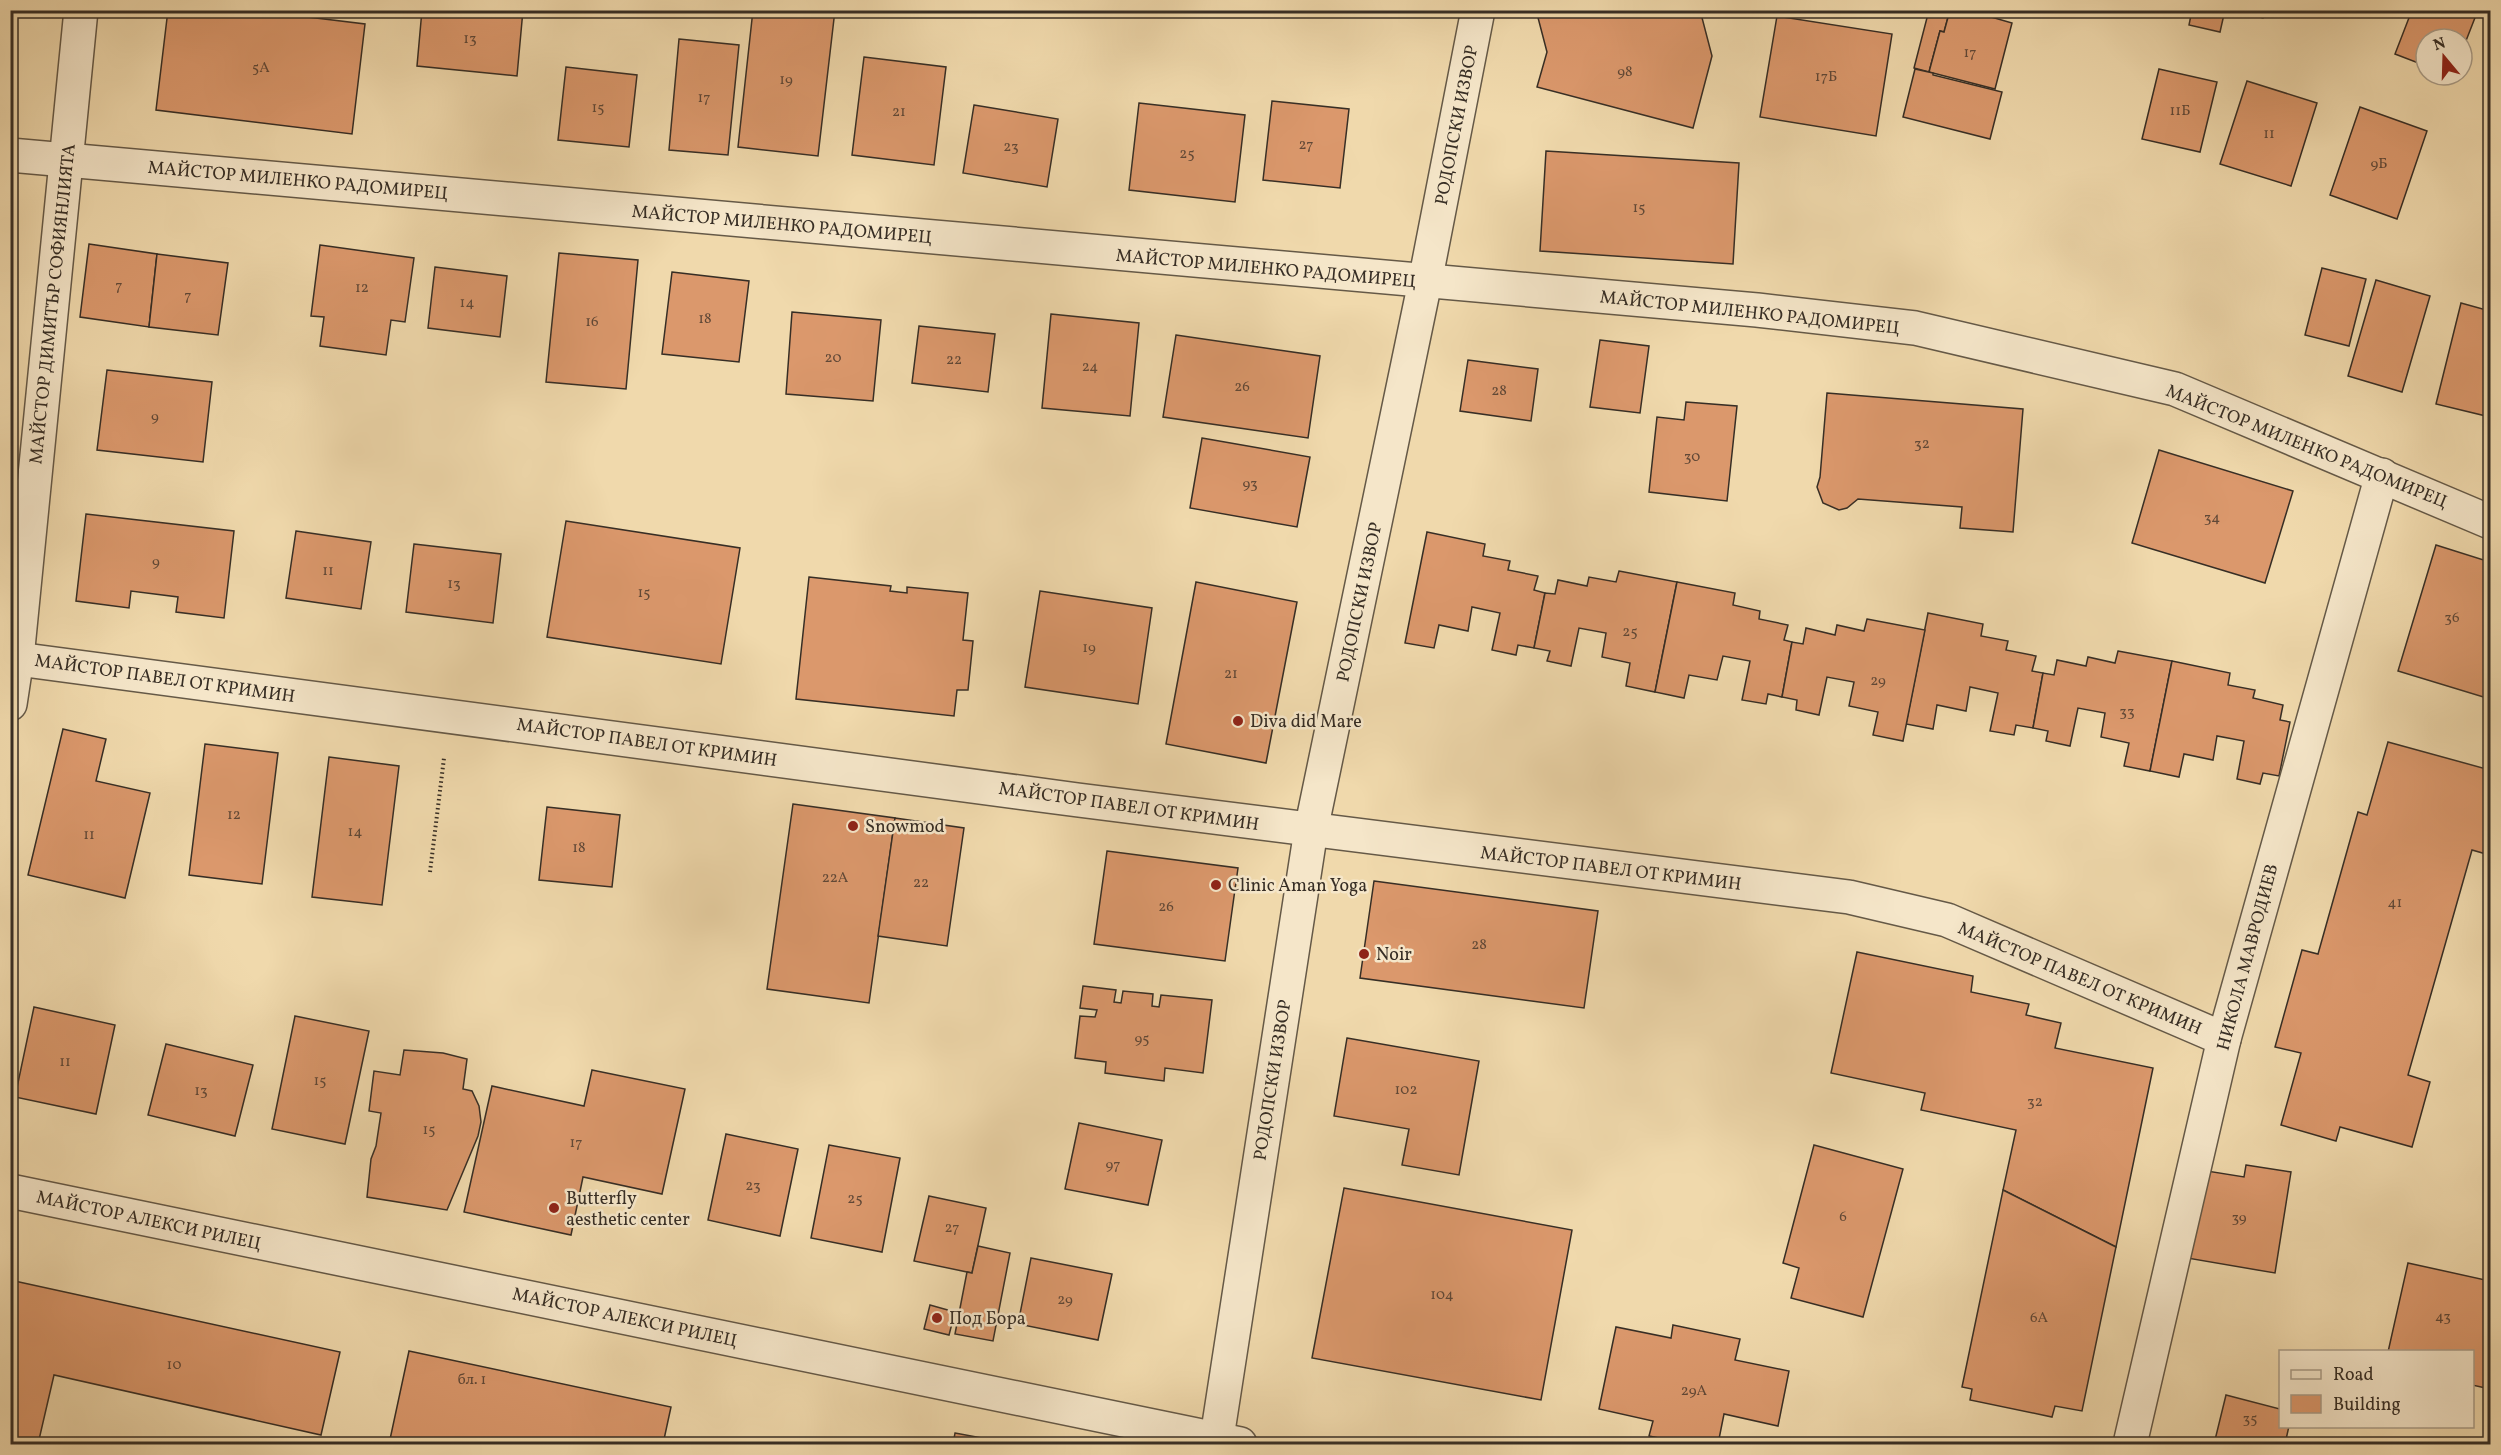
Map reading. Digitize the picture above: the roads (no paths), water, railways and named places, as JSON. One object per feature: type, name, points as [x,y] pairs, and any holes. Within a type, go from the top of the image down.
[{"type":"street","name":"МАЙСТОР ДИМИТЪР СОФИЯНЛИЯТА","points":[[10,704],[81,10]]},
{"type":"street","name":"РОДОПСКИ ИЗВОР","points":[[1224,1443],[1311,830],[1425,282],[1478,10]]},
{"type":"street","name":"МАЙСТОР МИЛЕНКО РАДОМИРЕЦ","points":[[10,155],[1757,310],[1915,328],[2175,389],[2490,522]]},
{"type":"street","name":"НИКОЛА МАВРОДИЕВ","points":[[2130,1444],[2224,1040],[2382,475]]},
{"type":"street","name":"МАЙСТОР ПАВЕЛ ОТ КРИМИН","points":[[14,658],[1311,830],[1849,897],[1947,920],[2224,1040]]},
{"type":"street","name":"МАЙСТОР АЛЕКСИ РИЛЕЦ","points":[[10,1191],[1224,1443]]},
{"type":"place","name":"Diva did Mare","points":[[1238,721]]},
{"type":"place","name":"Snowmod","points":[[853,826]]},
{"type":"place","name":"Clinic Aman Yoga","points":[[1216,885]]},
{"type":"place","name":"Noir","points":[[1364,954]]},
{"type":"place","name":"Butterfly aesthetic center","points":[[554,1208]]},
{"type":"place","name":"Под Бора","points":[[937,1318]]}]
